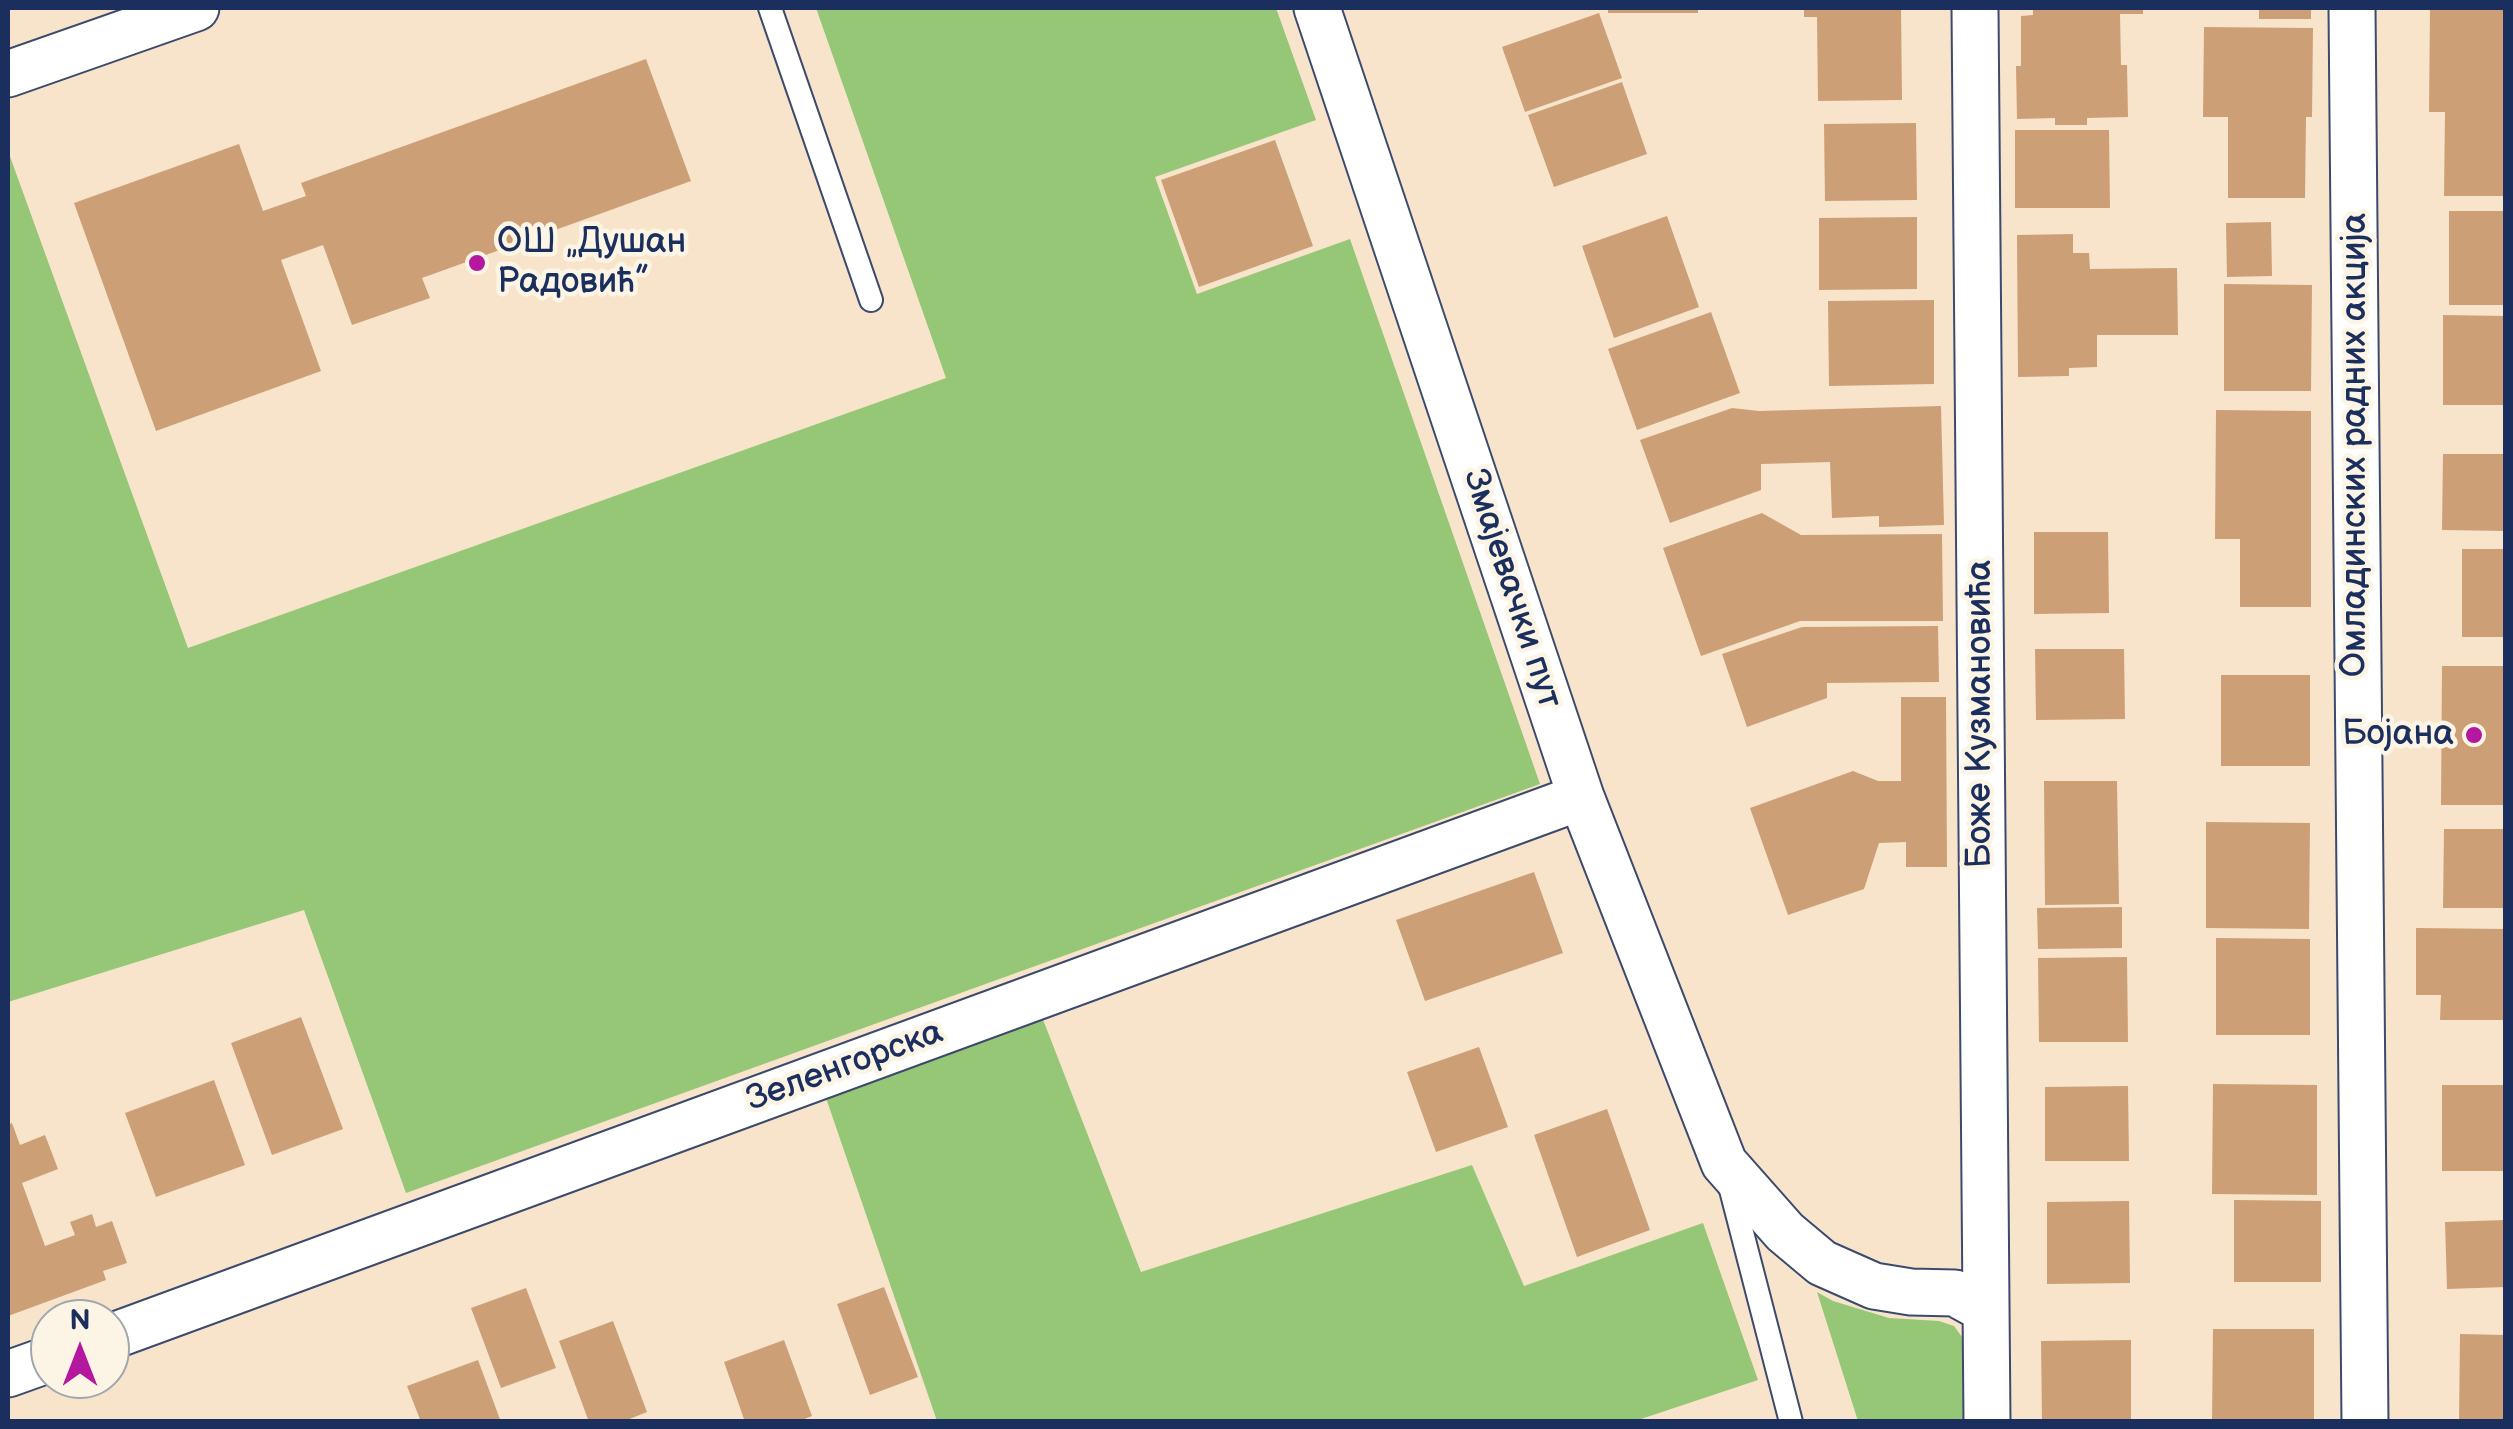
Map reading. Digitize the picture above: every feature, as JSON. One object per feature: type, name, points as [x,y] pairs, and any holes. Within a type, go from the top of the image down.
[{"type":"street","points":[[8,74],[196,8]]},
{"type":"street","name":"Змајевачки пут","points":[[1317,8],[1580,797],[1724,1163],[1785,1232],[1822,1263],[1874,1286],[1954,1293],[1986,1310]]},
{"type":"street","name":"Боже Кузмановића","points":[[1975,8],[1987,1422]]},
{"type":"street","name":"Омладинских радних акција","points":[[2352,8],[2364,1422]]},
{"type":"street","name":"Зеленгорска","points":[[130,1330],[1580,797]]},
{"type":"lane","points":[[770,8],[872,300]]},
{"type":"lane","name":"Змајевачки пут","points":[[1724,1163],[1791,1422]]},
{"type":"green space","points":[[816,8],[1276,8],[1316,120],[1155,177],[1197,294],[1350,239],[1540,784],[406,1193],[304,910],[8,1002],[8,151],[188,648],[946,378]]},
{"type":"green space","points":[[1042,1017],[1141,1272],[1472,1165],[1524,1286],[1703,1223],[1758,1380],[1632,1422],[937,1421],[826,1098]]},
{"type":"green space","points":[[1817,1292],[1833,1301],[1889,1318],[1939,1321],[1954,1326],[1965,1341],[1965,1421],[1858,1421]]},
{"type":"building","points":[[1608,8],[1698,8],[1698,13],[1608,13]]},
{"type":"building","points":[[1804,8],[1901,8],[1902,100],[1818,101],[1817,17],[1804,17]]},
{"type":"building","points":[[2033,8],[2143,8],[2143,14],[2120,14],[2121,65],[2127,65],[2128,117],[2087,118],[2087,125],[2055,125],[2055,118],[2017,119],[2016,66],[2021,66],[2021,16],[2033,15]]},
{"type":"building","points":[[2259,8],[2311,8],[2311,19],[2259,19]]},
{"type":"building","points":[[2430,8],[2506,8],[2506,196],[2444,196],[2445,112],[2429,112]]},
{"type":"building","points":[[1599,13],[1622,78],[1525,112],[1502,47]]},
{"type":"building","points":[[2204,27],[2313,28],[2312,117],[2306,117],[2305,198],[2228,198],[2228,117],[2203,117]]},
{"type":"building","points":[[646,59],[691,181],[422,278],[430,298],[352,325],[323,245],[281,260],[321,371],[156,431],[74,203],[239,144],[263,211],[306,196],[301,183]]},
{"type":"building","points":[[1622,82],[1647,154],[1554,187],[1528,115]]},
{"type":"building","points":[[1916,123],[1917,200],[1825,201],[1824,124]]},
{"type":"building","points":[[2015,130],[2109,130],[2110,208],[2015,208]]},
{"type":"building","points":[[1275,140],[1313,246],[1199,287],[1161,180]]},
{"type":"building","points":[[2449,211],[2506,211],[2506,305],[2449,305]]},
{"type":"building","points":[[1667,216],[1699,307],[1614,338],[1582,246]]},
{"type":"building","points":[[1917,217],[1917,289],[1819,290],[1819,218]]},
{"type":"building","points":[[2271,222],[2272,276],[2227,277],[2226,223]]},
{"type":"building","points":[[2073,234],[2073,253],[2089,253],[2090,269],[2177,268],[2178,335],[2097,335],[2097,367],[2069,368],[2069,376],[2018,377],[2017,235]]},
{"type":"building","points":[[2224,284],[2312,285],[2311,391],[2224,391]]},
{"type":"building","points":[[1934,300],[1934,384],[1829,386],[1828,301]]},
{"type":"building","points":[[1711,312],[1740,393],[1637,430],[1608,349]]},
{"type":"building","points":[[2443,315],[2506,316],[2506,405],[2443,405]]},
{"type":"building","points":[[1941,406],[1944,525],[1879,527],[1879,516],[1832,518],[1830,462],[1761,464],[1761,490],[1670,523],[1640,440],[1732,408],[1759,411]]},
{"type":"building","points":[[2216,410],[2311,411],[2311,607],[2240,607],[2240,539],[2215,539]]},
{"type":"building","points":[[2443,454],[2506,454],[2506,531],[2442,530]]},
{"type":"building","points":[[1762,513],[1801,535],[1942,534],[1943,621],[1800,621],[1701,656],[1663,548]]},
{"type":"building","points":[[2034,532],[2108,532],[2109,613],[2034,614]]},
{"type":"building","points":[[2462,549],[2506,549],[2506,637],[2462,637]]},
{"type":"building","points":[[1938,626],[1939,682],[1827,683],[1827,698],[1747,727],[1722,654],[1802,627]]},
{"type":"building","points":[[2035,649],[2124,649],[2125,719],[2036,720]]},
{"type":"building","name":"Бојана","points":[[2442,666],[2506,666],[2506,805],[2441,805]]},
{"type":"building","points":[[2221,675],[2310,675],[2310,766],[2221,766]]},
{"type":"building","points":[[1901,697],[1946,697],[1947,867],[1906,867],[1906,842],[1879,843],[1864,889],[1788,915],[1750,808],[1853,771],[1878,781],[1901,781]]},
{"type":"building","points":[[2044,781],[2117,781],[2119,904],[2045,905]]},
{"type":"building","points":[[2206,822],[2310,823],[2309,929],[2206,928]]},
{"type":"building","points":[[2444,829],[2506,829],[2506,908],[2443,908]]},
{"type":"building","points":[[1534,872],[1563,953],[1425,1001],[1396,920]]},
{"type":"building","points":[[2122,907],[2122,948],[2038,949],[2037,908]]},
{"type":"building","points":[[2416,928],[2506,929],[2506,1020],[2440,1020],[2441,995],[2416,995]]},
{"type":"building","points":[[2216,938],[2310,939],[2310,1035],[2216,1035]]},
{"type":"building","points":[[2127,957],[2128,1042],[2039,1042],[2038,958]]},
{"type":"building","points":[[301,1017],[343,1129],[272,1155],[231,1043]]},
{"type":"building","points":[[1479,1047],[1508,1127],[1436,1152],[1407,1072]]},
{"type":"building","points":[[214,1080],[245,1165],[156,1197],[125,1113]]},
{"type":"building","points":[[2213,1084],[2317,1085],[2317,1195],[2212,1194]]},
{"type":"building","points":[[2442,1085],[2506,1085],[2506,1171],[2442,1171]]},
{"type":"building","points":[[2128,1086],[2129,1161],[2045,1161],[2045,1087]]},
{"type":"building","points":[[1607,1109],[1650,1230],[1577,1257],[1534,1135]]},
{"type":"building","points":[[12,1123],[20,1145],[45,1135],[58,1169],[22,1183],[45,1246],[75,1235],[70,1222],[92,1214],[96,1227],[112,1221],[127,1263],[103,1271],[106,1280],[54,1299],[30,1299],[30,1308],[8,1316],[8,1125]]},
{"type":"building","points":[[2234,1200],[2321,1201],[2321,1282],[2234,1282]]},
{"type":"building","points":[[2129,1201],[2130,1283],[2047,1284],[2047,1202]]},
{"type":"building","points":[[2506,1220],[2506,1287],[2447,1289],[2445,1222]]},
{"type":"building","points":[[884,1287],[918,1377],[870,1395],[837,1304]]},
{"type":"building","points":[[526,1288],[556,1368],[501,1388],[471,1308]]},
{"type":"building","points":[[613,1321],[647,1412],[622,1422],[589,1422],[559,1341]]},
{"type":"building","points":[[2213,1329],[2314,1329],[2314,1422],[2212,1422]]},
{"type":"building","points":[[2460,1334],[2506,1335],[2506,1422],[2459,1422]]},
{"type":"building","points":[[784,1340],[812,1416],[797,1422],[745,1422],[724,1362]]},
{"type":"building","points":[[2131,1340],[2131,1422],[2042,1422],[2041,1341]]},
{"type":"building","points":[[478,1360],[501,1422],[421,1422],[407,1386]]},
{"type":"place","name":"ОШ „Душан Радовић”","points":[[477,263]]},
{"type":"place","name":"Бојана","points":[[2474,735]]}]
